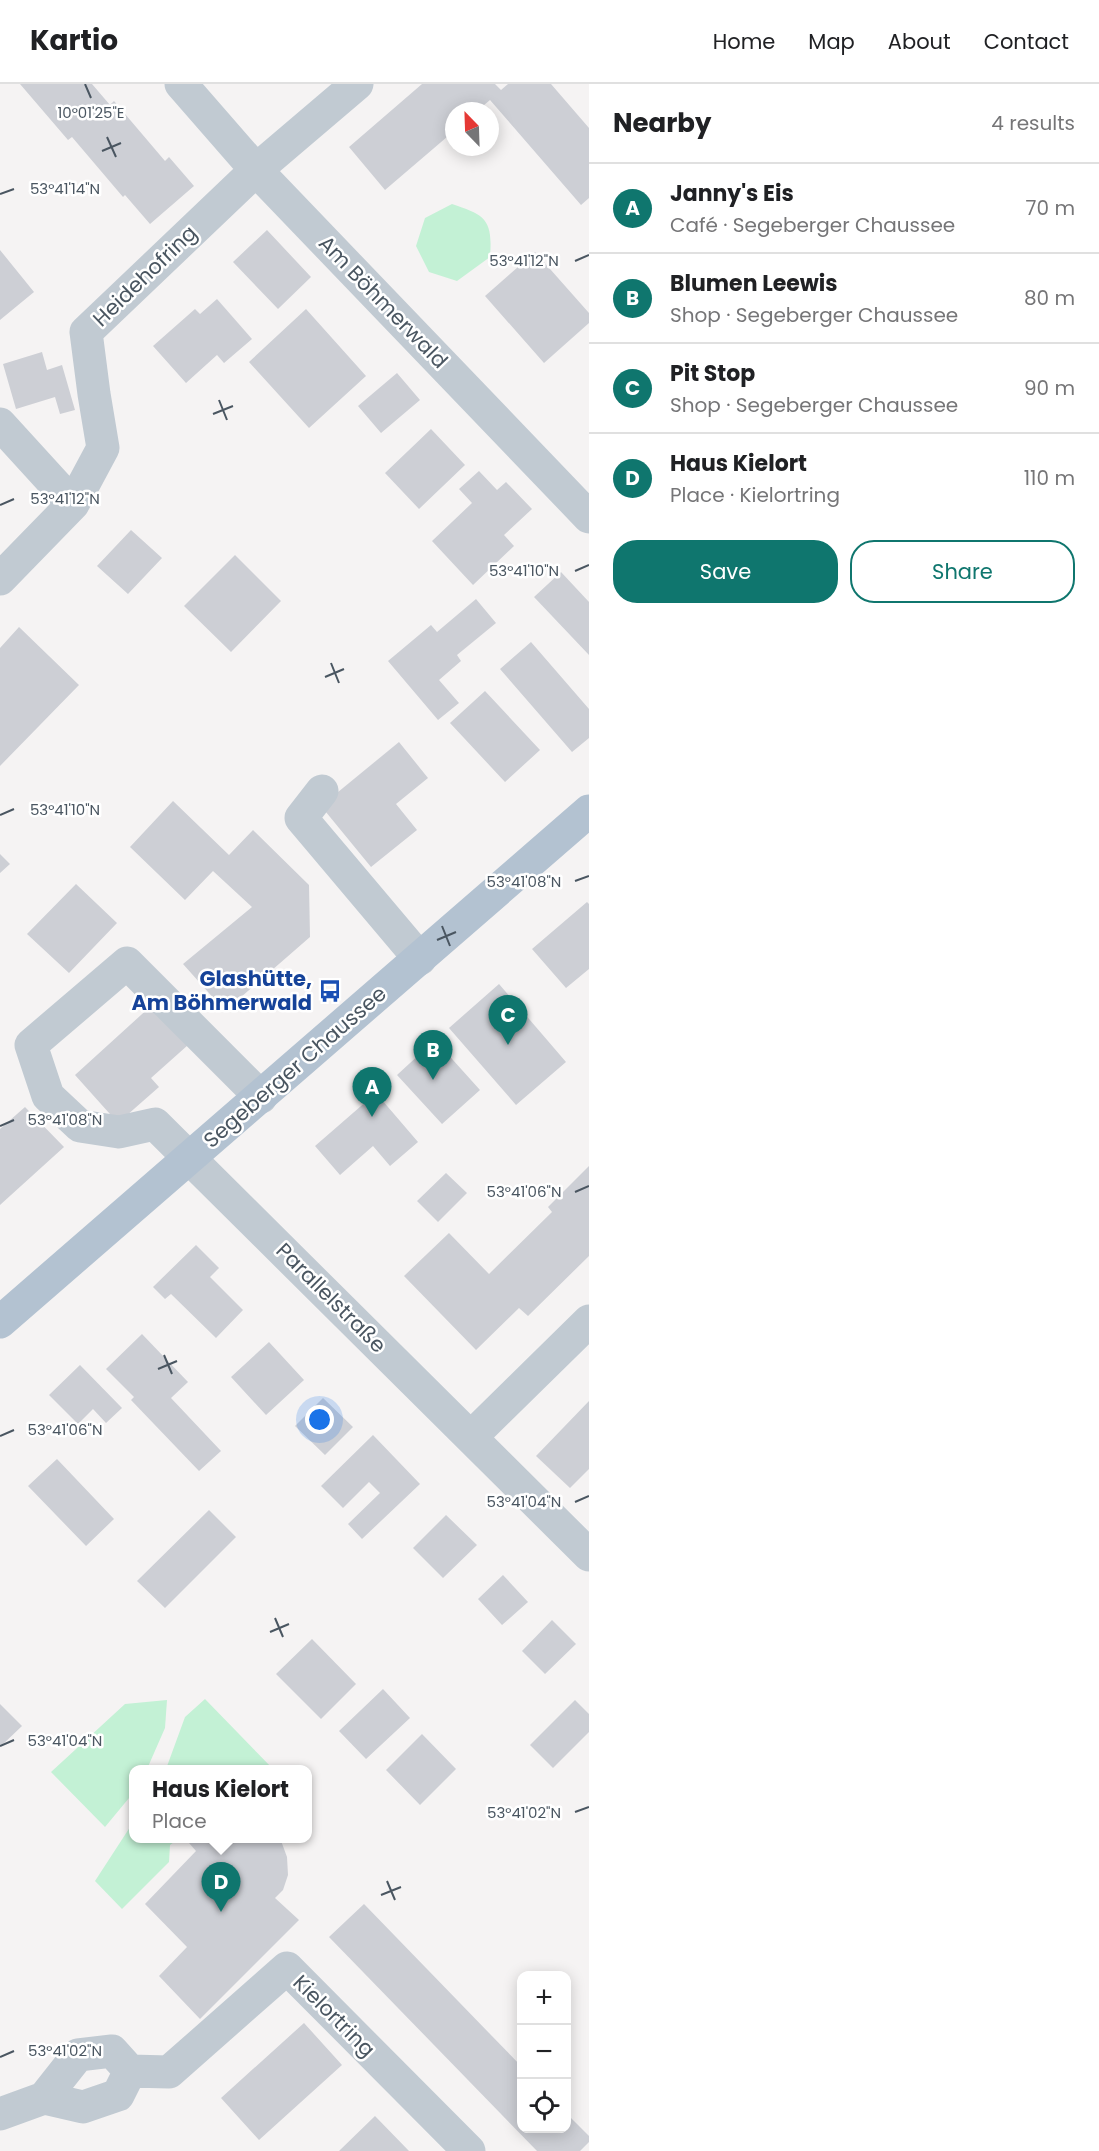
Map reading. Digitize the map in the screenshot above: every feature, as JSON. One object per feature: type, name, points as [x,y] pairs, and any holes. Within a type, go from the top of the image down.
[{"type":"main road","name":"Segeberger Chaussee","points":[[0,1322],[589,811]]},
{"type":"street","name":"Am Böhmerwald","points":[[181,84],[256,170],[589,517]]},
{"type":"street","points":[[256,170],[357,84]]},
{"type":"street","name":"Heidehofring","points":[[0,579],[73,504],[103,448],[86,332],[256,170]]},
{"type":"street","points":[[0,424],[73,504]]},
{"type":"street","points":[[322,791],[301,818],[420,958]]},
{"type":"street","name":"Parallelstraße","points":[[261,1097],[127,963],[31,1045],[48,1096],[80,1126],[119,1132],[156,1124],[589,1555]]},
{"type":"street","points":[[471,1437],[589,1321]]},
{"type":"street","name":"Kielortring","points":[[130,2071],[169,2072],[287,1968],[469,2151]]},
{"type":"street","points":[[0,2114],[44,2097],[78,2055],[112,2051],[130,2071],[118,2095],[83,2107],[44,2097]]},
{"type":"green space","points":[[452,204],[484,220],[488,226],[491,244],[490,257],[457,281],[429,272],[416,246],[425,218]]},
{"type":"green space","points":[[205,1699],[269,1765],[167,1765],[185,1717]]},
{"type":"green space","points":[[167,1700],[165,1728],[149,1765],[129,1765],[129,1798],[105,1827],[51,1772],[125,1704]]},
{"type":"green space","points":[[129,1829],[129,1843],[173,1843],[170,1845],[169,1862],[122,1909],[95,1881]]},
{"type":"building","points":[[20,84],[92,84],[110,105],[114,101],[165,161],[169,157],[194,186],[150,224],[125,195],[123,197],[72,137],[68,140]]},
{"type":"building","points":[[422,84],[495,84],[501,90],[508,84],[551,84],[589,128],[589,198],[581,205],[499,110],[499,102],[490,100],[488,102],[445,102],[445,139],[385,190],[349,147]]},
{"type":"building","points":[[267,230],[311,277],[278,309],[233,262]]},
{"type":"building","points":[[0,250],[34,292],[0,320]]},
{"type":"building","points":[[535,252],[589,313],[589,323],[544,363],[485,296]]},
{"type":"building","points":[[217,299],[252,339],[224,363],[217,355],[186,383],[153,346],[195,309],[200,314]]},
{"type":"building","points":[[306,309],[366,376],[309,428],[249,362]]},
{"type":"building","points":[[42,352],[47,370],[62,365],[75,410],[60,414],[55,397],[16,409],[3,364]]},
{"type":"building","points":[[397,373],[420,400],[381,433],[358,406]]},
{"type":"building","points":[[431,429],[465,465],[419,509],[385,473]]},
{"type":"building","points":[[479,471],[497,490],[506,482],[532,509],[504,535],[514,546],[473,585],[432,541],[472,503],[459,489]]},
{"type":"building","points":[[131,530],[162,558],[128,594],[97,566]]},
{"type":"building","points":[[235,555],[281,601],[231,652],[184,606]]},
{"type":"building","points":[[561,572],[589,602],[589,655],[534,597]]},
{"type":"building","points":[[476,599],[496,623],[457,655],[461,661],[439,680],[459,703],[438,720],[388,661],[431,625],[437,632]]},
{"type":"building","points":[[19,627],[79,685],[0,766],[0,648]]},
{"type":"building","points":[[531,642],[589,709],[589,738],[572,752],[500,669]]},
{"type":"building","points":[[485,691],[540,750],[505,782],[450,723]]},
{"type":"building","points":[[399,742],[428,778],[396,804],[417,830],[371,867],[321,806]]},
{"type":"building","points":[[173,801],[229,855],[253,830],[309,885],[310,937],[225,1011],[183,964],[252,907],[213,871],[185,900],[130,847]]},
{"type":"building","points":[[0,854],[10,864],[0,873]]},
{"type":"building","points":[[76,884],[117,923],[69,973],[27,934]]},
{"type":"building","points":[[587,902],[589,904],[589,969],[566,988],[532,949]]},
{"type":"building","points":[[499,984],[566,1062],[516,1105],[449,1028]]},
{"type":"building","points":[[152,1005],[188,1045],[151,1078],[159,1087],[118,1123],[75,1075]]},
{"type":"building","points":[[435,1040],[480,1090],[442,1124],[397,1075]]},
{"type":"building","points":[[376,1093],[418,1142],[390,1166],[373,1146],[340,1175],[315,1146]]},
{"type":"building","points":[[25,1107],[64,1147],[0,1205],[0,1129]]},
{"type":"building","points":[[589,1166],[589,1256],[528,1316],[519,1308],[476,1350],[404,1276],[449,1233],[489,1274],[552,1212],[548,1207]]},
{"type":"building","points":[[446,1173],[467,1193],[438,1222],[417,1201]]},
{"type":"building","points":[[196,1245],[219,1268],[210,1277],[243,1310],[216,1338],[171,1294],[165,1299],[153,1287]]},
{"type":"building","points":[[142,1334],[188,1382],[171,1398],[221,1451],[199,1471],[131,1400],[134,1397],[106,1369]]},
{"type":"building","points":[[269,1342],[304,1380],[266,1415],[231,1377]]},
{"type":"building","points":[[80,1365],[122,1408],[106,1423],[93,1409],[78,1424],[49,1395]]},
{"type":"building","points":[[323,1398],[353,1427],[325,1455],[295,1426]]},
{"type":"building","points":[[589,1401],[589,1469],[570,1488],[536,1456]]},
{"type":"building","points":[[373,1435],[420,1484],[362,1539],[348,1524],[380,1493],[369,1482],[343,1508],[321,1486]]},
{"type":"building","points":[[57,1459],[114,1519],[86,1546],[28,1486]]},
{"type":"building","points":[[209,1510],[236,1537],[165,1608],[137,1581]]},
{"type":"building","points":[[446,1515],[477,1545],[443,1578],[413,1548]]},
{"type":"building","points":[[503,1575],[528,1602],[502,1625],[478,1599]]},
{"type":"building","points":[[552,1620],[576,1644],[545,1674],[522,1651]]},
{"type":"building","points":[[312,1639],[356,1684],[321,1719],[276,1674]]},
{"type":"building","points":[[383,1689],[410,1718],[366,1759],[339,1731]]},
{"type":"building","points":[[575,1700],[589,1714],[589,1732],[553,1768],[530,1745]]},
{"type":"building","points":[[0,1704],[22,1726],[0,1747]]},
{"type":"building","points":[[422,1734],[456,1769],[420,1805],[386,1770]]},
{"type":"building","points":[[189,1843],[282,1843],[287,1857],[288,1875],[283,1890],[275,1898],[299,1920],[200,2019],[159,1976],[187,1947],[145,1904],[196,1851]]},
{"type":"building","points":[[364,1904],[517,2062],[517,2130],[329,1937]]},
{"type":"building","points":[[304,2023],[342,2065],[259,2140],[221,2098]]},
{"type":"building","points":[[375,2116],[409,2151],[339,2151]]},
{"type":"building","points":[[571,2118],[589,2136],[589,2142],[580,2151],[537,2151],[520,2133],[571,2133]]},
{"type":"place","name":"Glashütte, Am Böhmerwald","points":[[330,991]]},
{"type":"place","name":"Pit Stop","points":[[508,1045]]},
{"type":"place","name":"Blumen Leewis","points":[[433,1080]]},
{"type":"place","name":"Janny's Eis","points":[[372,1117]]},
{"type":"place","name":"Haus Kielort","points":[[221,1912]]}]
